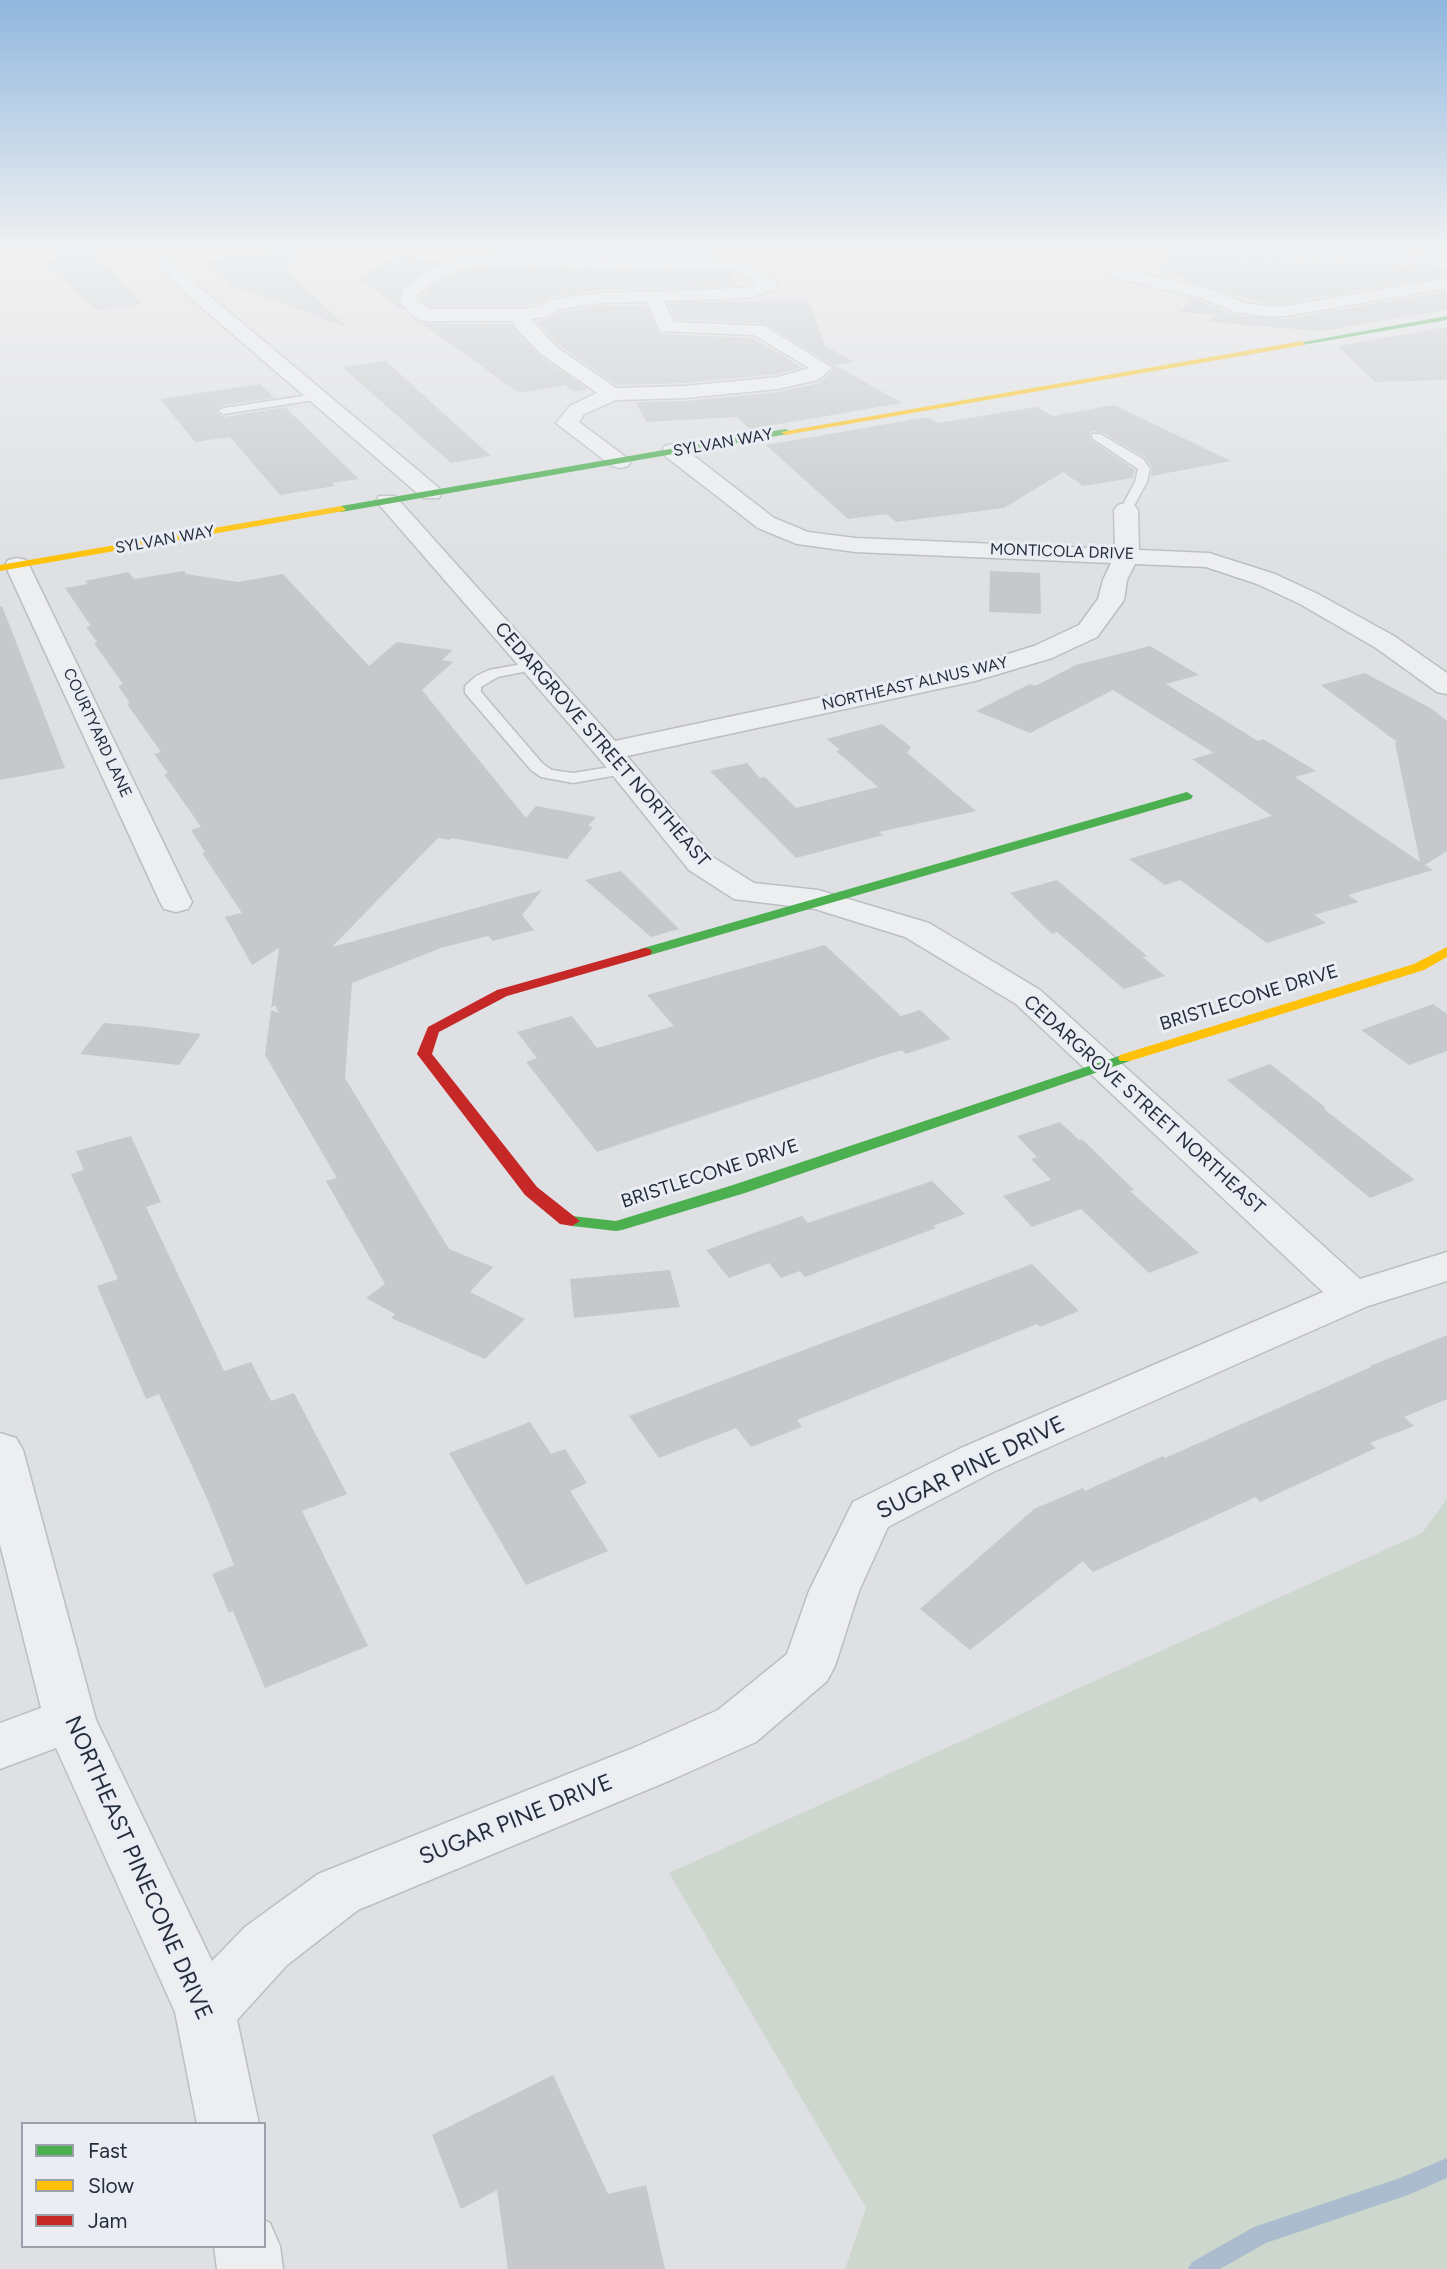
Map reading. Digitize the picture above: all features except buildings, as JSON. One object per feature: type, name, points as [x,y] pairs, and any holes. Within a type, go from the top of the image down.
[{"type":"main road","name":"SYLVAN WAY","points":[[9,567],[1260,351]]},
{"type":"main road","name":"BRISTLECONE DRIVE","points":[[1186,796],[502,993],[433,1030],[424,1054],[531,1191],[566,1220],[616,1226],[739,1189],[1100,1066],[1419,967],[1447,951]]},
{"type":"street","points":[[265,351],[431,493]]},
{"type":"street","points":[[549,351],[611,394]]},
{"type":"street","points":[[620,461],[567,423],[577,410],[611,394],[685,393],[778,383],[811,376],[822,368],[793,351]]},
{"type":"street","name":"MONTICOLA DRIVE","points":[[673,451],[766,523],[805,539],[855,545],[1209,560],[1266,579],[1309,599],[1385,642],[1447,686]]},
{"type":"street","name":"CEDARGROVE STREET NORTHEAST","points":[[387,501],[533,666],[700,863],[746,892],[818,900],[917,930],[1028,997],[1353,1296]]},
{"type":"street","name":"NORTHEAST ALNUS WAY","points":[[615,761],[975,673],[1043,652],[1088,631],[1111,600],[1115,580],[1127,555],[1126,510]]},
{"type":"street","name":"COURTYARD LANE","points":[[9,567],[176,902]]},
{"type":"street","name":"SUGAR PINE DRIVE","points":[[205,2011],[266,1946],[338,1892],[652,1764],[737,1726],[809,1666],[834,1591],[870,1515],[977,1460],[1353,1296],[1447,1266]]},
{"type":"street","name":"NORTHEAST PINECONE DRIVE","points":[[0,1450],[70,1720],[205,2011],[228,2122]]},
{"type":"street","points":[[0,1746],[70,1720]]},
{"type":"street","points":[[247,2248],[250,2269]]},
{"type":"lane","points":[[224,411],[316,397]]},
{"type":"lane","points":[[1096,436],[1139,461],[1144,469],[1141,482],[1126,510]]},
{"type":"lane","points":[[533,666],[494,673],[473,686],[473,692],[537,767],[547,774],[573,778],[615,761]]},
{"type":"shaded area","points":[[1447,1499],[1447,2269],[845,2269],[866,2208],[669,1873],[1422,1533]]},
{"type":"waterway","points":[[1199,2269],[1261,2234],[1401,2188],[1447,2168]]},
{"type":"traffic: fast","points":[[341,509],[785,432]]},
{"type":"traffic: fast","points":[[645,952],[1187,796]]},
{"type":"traffic: fast","points":[[572,1221],[616,1226],[739,1189],[1125,1058]]},
{"type":"traffic: slow","points":[[785,432],[1256,351]]},
{"type":"traffic: slow","points":[[0,568],[341,509]]},
{"type":"traffic: slow","points":[[1125,1058],[1419,967],[1447,951]]},
{"type":"traffic: jam","points":[[572,1221],[566,1220],[531,1191],[424,1054],[433,1030],[502,993],[645,952]]}]
